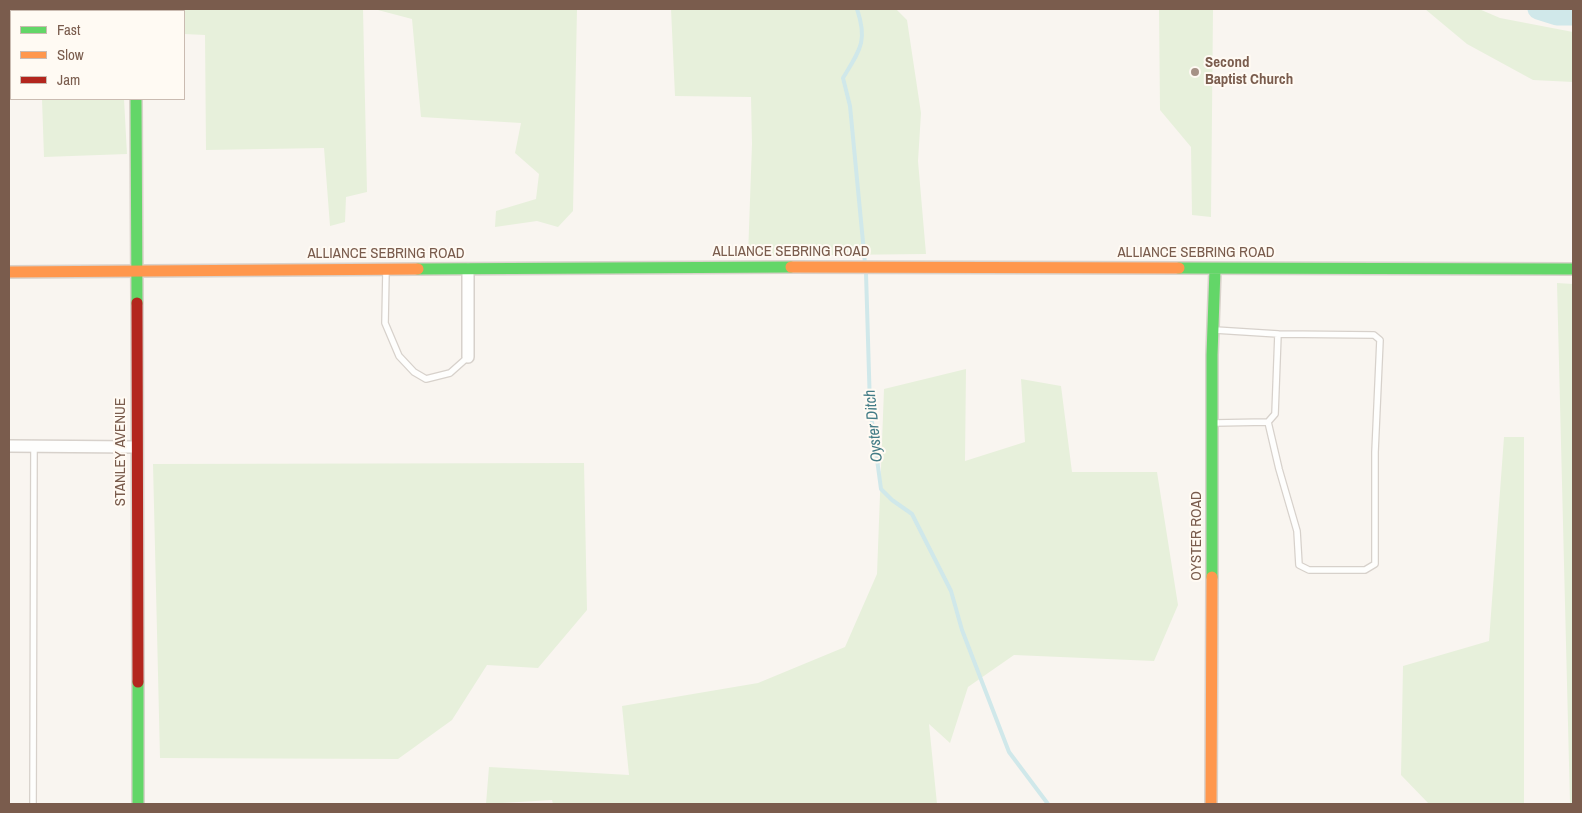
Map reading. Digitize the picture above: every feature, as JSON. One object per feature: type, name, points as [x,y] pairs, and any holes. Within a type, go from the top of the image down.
[{"type":"street","name":"STANLEY AVENUE","points":[[136,100],[138,804]]},
{"type":"street","name":"ALLIANCE SEBRING ROAD","points":[[9,272],[386,268],[855,267],[1573,269]]},
{"type":"street","points":[[468,268],[468,357]]},
{"type":"street","name":"OYSTER ROAD","points":[[1211,804],[1212,330],[1215,269]]},
{"type":"street","points":[[9,446],[136,447]]},
{"type":"lane","points":[[386,268],[385,323],[399,356],[414,372],[426,379],[450,373],[468,357]]},
{"type":"lane","points":[[1212,330],[1278,334],[1374,335],[1380,340],[1375,452],[1375,564],[1365,570],[1309,570],[1299,565],[1297,531],[1268,422]]},
{"type":"lane","points":[[1212,423],[1268,422],[1275,414],[1278,334]]},
{"type":"lane","points":[[33,804],[34,446]]},
{"type":"green space","points":[[363,9],[367,192],[346,197],[345,222],[330,226],[324,148],[206,150],[205,35],[185,34],[185,10],[139,10]]},
{"type":"green space","points":[[374,9],[577,9],[573,211],[558,227],[537,221],[495,227],[496,211],[536,199],[539,174],[515,153],[521,123],[421,117],[412,19]]},
{"type":"green space","points":[[671,9],[896,9],[907,20],[921,113],[918,161],[926,254],[748,256],[752,144],[751,97],[675,96]]},
{"type":"green space","points":[[1159,9],[1213,9],[1211,217],[1192,215],[1191,147],[1160,110]]},
{"type":"green space","points":[[1425,9],[1479,9],[1500,18],[1573,32],[1573,82],[1533,80],[1467,44]]},
{"type":"green space","points":[[42,100],[124,100],[127,154],[44,157]]},
{"type":"green space","points":[[1557,283],[1573,284],[1573,804],[1570,804]]},
{"type":"green space","points":[[966,369],[965,461],[1025,442],[1021,379],[1061,386],[1072,472],[1157,472],[1178,605],[1154,661],[1014,655],[968,687],[950,743],[929,724],[937,804],[553,804],[552,800],[486,804],[489,767],[629,775],[622,706],[758,683],[845,647],[877,574],[884,389]]},
{"type":"green space","points":[[1504,437],[1524,437],[1524,804],[1429,804],[1401,775],[1403,666],[1489,641]]},
{"type":"green space","points":[[584,463],[587,610],[538,668],[487,665],[452,720],[398,759],[160,758],[153,464]]},
{"type":"waterway","name":"Oyster Ditch","points":[[857,9],[862,29],[862,38],[858,52],[843,78],[850,106],[865,263]]},
{"type":"waterway","points":[[1538,9],[1557,15],[1573,15]]},
{"type":"waterway","name":"Oyster Ditch","points":[[866,273],[870,407],[881,489],[892,500],[912,514],[951,591],[962,630],[1009,752],[1048,804]]},
{"type":"traffic: fast","points":[[136,100],[137,303]]},
{"type":"traffic: fast","points":[[418,269],[791,267]]},
{"type":"traffic: fast","points":[[1179,268],[1573,269]]},
{"type":"traffic: fast","points":[[1212,577],[1212,355],[1215,269]]},
{"type":"traffic: fast","points":[[138,682],[138,804]]},
{"type":"traffic: slow","points":[[791,267],[1179,268]]},
{"type":"traffic: slow","points":[[9,272],[418,269]]},
{"type":"traffic: slow","points":[[1211,804],[1212,577]]},
{"type":"traffic: jam","points":[[137,303],[138,682]]},
{"type":"place","name":"Second Baptist Church","points":[[1195,72]]}]
